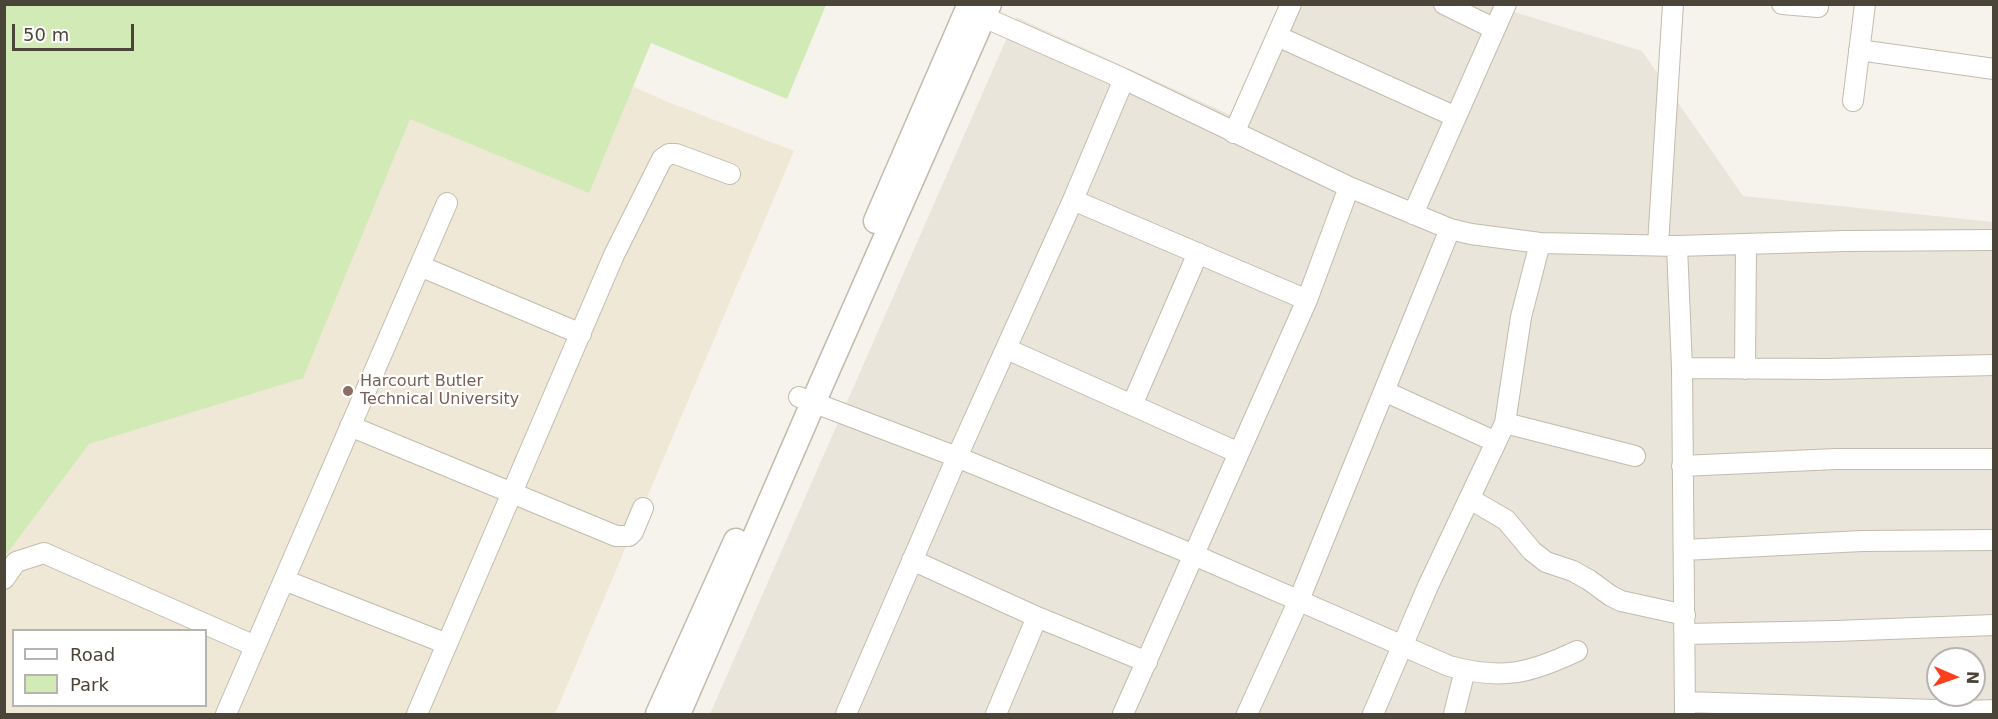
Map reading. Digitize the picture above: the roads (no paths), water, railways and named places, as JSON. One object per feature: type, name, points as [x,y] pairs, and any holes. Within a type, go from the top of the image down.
[{"type":"street","points":[[1234,133],[1291,4]]},
{"type":"street","points":[[1444,4],[1495,29]]},
{"type":"street","points":[[1413,214],[1506,4]]},
{"type":"street","points":[[1673,4],[1668,246],[1682,368],[1685,708],[1994,710]]},
{"type":"street","points":[[1782,4],[1818,7]]},
{"type":"street","points":[[1853,101],[1865,4]]},
{"type":"street","points":[[658,714],[806,400],[978,9],[1349,188],[1450,229],[1471,234],[1540,243],[1668,246],[1994,240]]},
{"type":"street","points":[[1277,36],[1456,117]]},
{"type":"street","points":[[1859,50],[1994,69]]},
{"type":"street","points":[[846,714],[957,457],[1073,200],[1124,79]]},
{"type":"street","points":[[417,714],[614,255],[662,159],[669,154],[676,154],[730,174]]},
{"type":"street","points":[[1123,714],[1307,300],[1349,188]]},
{"type":"street","points":[[1073,200],[1307,300]]},
{"type":"street","points":[[226,714],[447,203]]},
{"type":"street","points":[[1247,714],[1299,600],[1450,229]]},
{"type":"street","points":[[1373,714],[1428,586],[1505,423],[1521,317],[1540,243]]},
{"type":"street","points":[[1745,369],[1746,244]]},
{"type":"street","points":[[1132,405],[1198,253]]},
{"type":"street","points":[[420,266],[581,334]]},
{"type":"street","points":[[1007,349],[1239,453]]},
{"type":"street","points":[[1682,368],[1826,369],[1994,365]]},
{"type":"street","points":[[1384,391],[1496,442]]},
{"type":"street","points":[[806,400],[957,457],[1194,555],[1449,666],[1479,672],[1523,672],[1549,665],[1577,651]]},
{"type":"street","points":[[678,714],[806,400]]},
{"type":"street","points":[[1505,423],[1635,456]]},
{"type":"street","points":[[350,426],[616,537],[629,536],[633,532],[643,508]]},
{"type":"street","points":[[1682,466],[1846,459],[1994,459]]},
{"type":"street","points":[[1470,499],[1506,520],[1532,551],[1546,562],[1573,571],[1621,601],[1685,624],[1836,632],[1994,625]]},
{"type":"street","points":[[1684,550],[1863,541],[1994,540]]},
{"type":"street","points":[[4,579],[16,562],[44,553],[255,646]]},
{"type":"street","points":[[912,560],[1037,617],[1147,662]]},
{"type":"street","points":[[284,580],[447,644]]},
{"type":"street","points":[[996,714],[1037,617]]},
{"type":"street","points":[[1454,714],[1465,670]]},
{"type":"place","name":"Harcourt Butler Technical University","points":[[348,391]]}]
